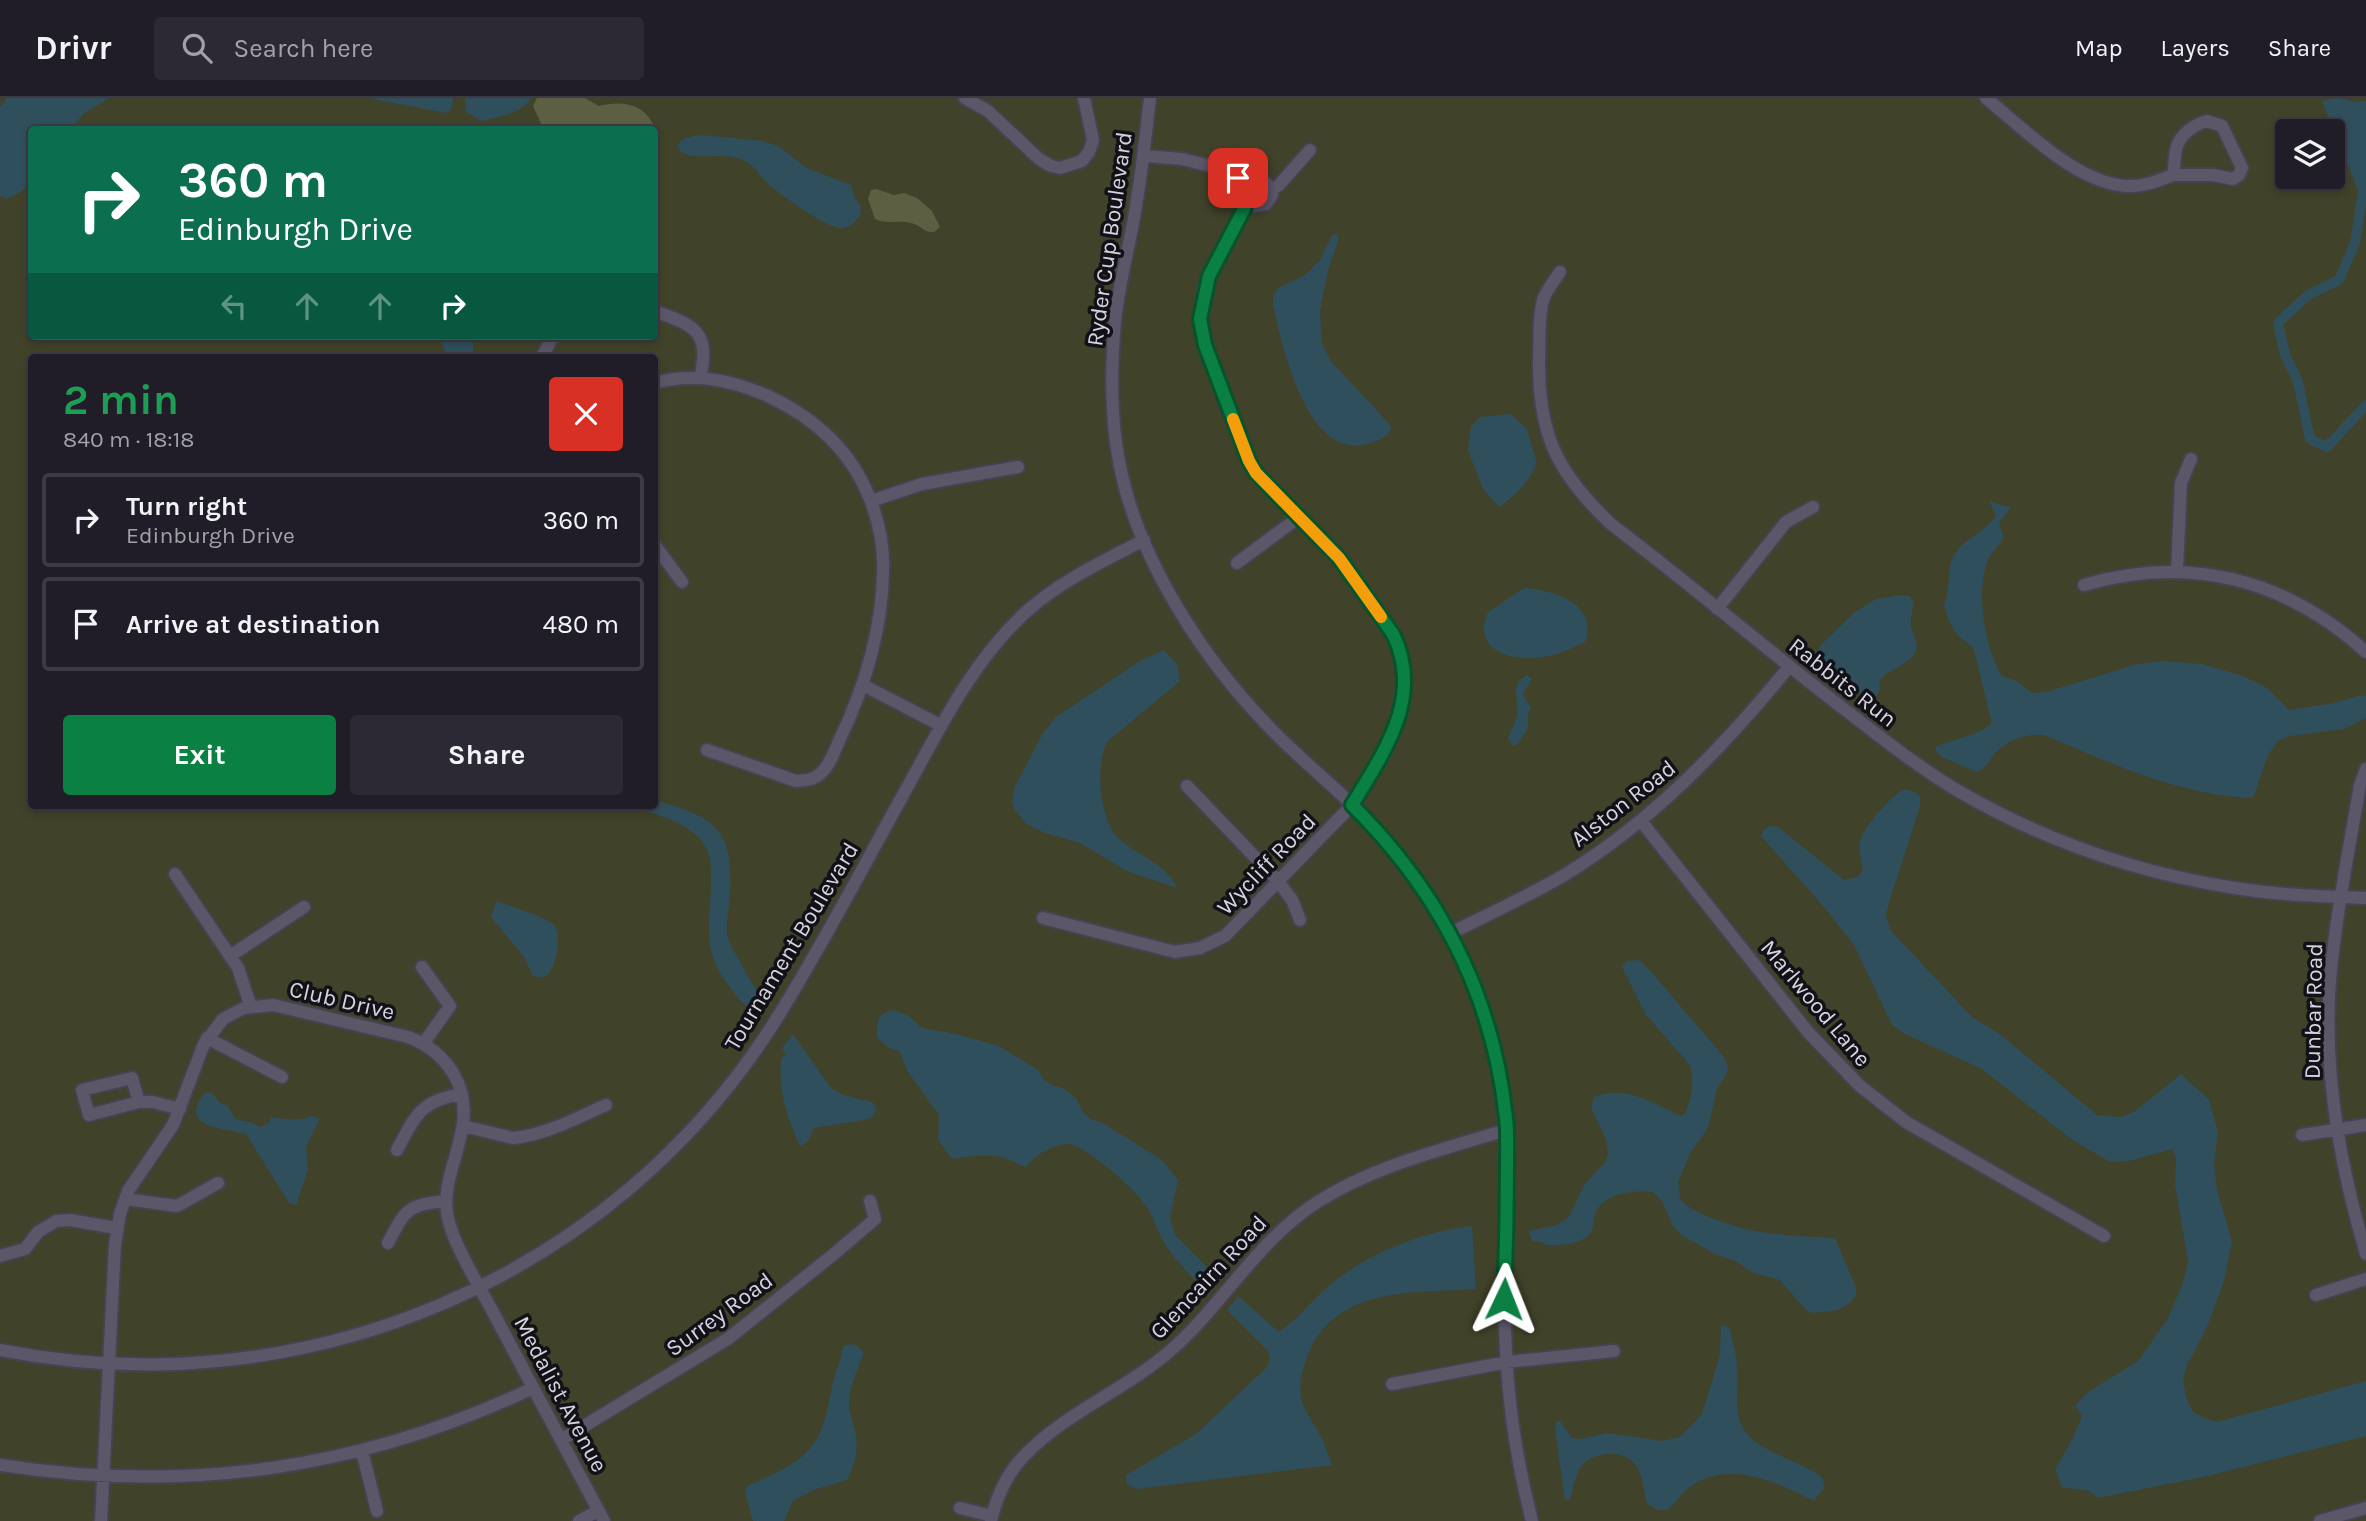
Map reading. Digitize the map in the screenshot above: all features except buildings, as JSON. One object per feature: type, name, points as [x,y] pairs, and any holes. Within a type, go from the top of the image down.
[{"type":"street","points":[[965,98],[988,111],[1040,159],[1060,169],[1082,161],[1089,152],[1093,140],[1084,98]]},
{"type":"street","name":"Ryder Cup Boulevard","points":[[1150,98],[1144,156],[1116,317],[1113,413],[1119,461],[1144,540],[1178,608],[1220,671],[1277,735],[1376,829],[1432,901],[1451,933],[1481,1005],[1497,1065],[1506,1130],[1504,1299],[1507,1363],[1520,1476],[1532,1521]]},
{"type":"street","points":[[1986,98],[2062,158],[2089,175],[2116,185],[2148,184],[2173,175],[2213,175],[2233,179],[2239,175],[2242,168],[2222,126],[2207,121],[2188,131],[2176,147],[2173,175]]},
{"type":"street","points":[[1270,190],[1279,185],[1310,150]]},
{"type":"street","points":[[1144,156],[1182,159],[1232,174],[1245,191],[1245,207],[1266,204],[1272,195],[1263,180],[1242,184]]},
{"type":"street","name":"Wycliff Road","points":[[1043,918],[1175,952],[1213,943],[1225,936],[1352,805],[1393,735],[1403,692],[1403,660],[1393,634],[1339,558],[1265,484],[1249,461],[1205,345],[1200,310],[1209,276],[1245,207]]},
{"type":"street","name":"Rabbits Run","points":[[1559,272],[1544,299],[1540,324],[1539,393],[1542,414],[1553,447],[1565,470],[1593,506],[1789,667],[1934,776],[1998,813],[2036,830],[2104,856],[2190,880],[2269,893],[2366,898]]},
{"type":"street","points":[[658,312],[687,323],[698,333],[704,347],[700,378]]},
{"type":"street","points":[[658,383],[715,378],[754,390],[805,416],[828,433],[855,469],[871,501],[880,535],[882,595],[863,685],[828,765],[811,780],[789,780],[707,750]]},
{"type":"street","points":[[2178,571],[2181,483],[2191,459]]},
{"type":"street","points":[[871,501],[922,484],[1018,467]]},
{"type":"street","points":[[1717,609],[1786,522],[1813,507]]},
{"type":"street","points":[[1237,564],[1299,517]]},
{"type":"street","name":"Tournament Boulevard","points":[[0,1350],[58,1360],[108,1364],[191,1364],[305,1348],[385,1327],[480,1287],[560,1241],[609,1205],[671,1150],[727,1090],[778,1017],[940,725],[989,652],[1030,608],[1079,574],[1144,540]]},
{"type":"street","points":[[658,549],[682,582]]},
{"type":"street","points":[[2084,585],[2120,576],[2178,571],[2228,578],[2272,590],[2315,613],[2366,652]]},
{"type":"street","name":"Alston Road","points":[[1451,933],[1566,874],[1641,821],[1705,763],[1789,667]]},
{"type":"street","points":[[863,685],[940,725]]},
{"type":"street","name":"Dunbar Road","points":[[2366,769],[2360,785],[2341,897],[2330,982],[2332,1084],[2338,1130],[2354,1212],[2366,1254]]},
{"type":"street","points":[[1187,786],[1278,881],[1292,900],[1300,920]]},
{"type":"street","name":"Marlwood Lane","points":[[1641,821],[1808,1032],[1860,1086],[1906,1122],[2104,1236]]},
{"type":"street","points":[[101,1521],[116,1227],[125,1199],[137,1176],[164,1140],[180,1109],[207,1038],[223,1019],[251,1006],[238,968],[175,874]]},
{"type":"street","points":[[230,956],[304,907]]},
{"type":"street","points":[[422,968],[450,1006],[423,1044]]},
{"type":"street","name":"Club Drive","points":[[251,1006],[281,1007],[408,1037],[423,1044],[448,1065],[461,1094],[463,1126],[446,1201],[449,1224],[480,1287]]},
{"type":"street","points":[[207,1038],[282,1077]]},
{"type":"street","points":[[397,1150],[414,1118],[425,1105],[440,1098],[461,1094]]},
{"type":"street","points":[[139,1102],[167,1104],[180,1109]]},
{"type":"street","points":[[463,1126],[521,1138],[606,1105]]},
{"type":"street","points":[[2302,1135],[2366,1125]]},
{"type":"street","name":"Glencairn Road","points":[[991,1518],[1003,1487],[1023,1456],[1068,1420],[1152,1365],[1175,1346],[1208,1313],[1259,1251],[1294,1219],[1353,1182],[1387,1166],[1506,1130]]},
{"type":"street","points":[[125,1199],[177,1206],[218,1183]]},
{"type":"street","name":"Surrey Road","points":[[561,1440],[674,1373],[753,1320],[875,1219],[870,1200]]},
{"type":"street","points":[[388,1243],[402,1215],[423,1204],[446,1201]]},
{"type":"street","points":[[0,1256],[25,1249],[38,1231],[56,1221],[70,1220],[116,1227]]},
{"type":"street","points":[[2316,1296],[2366,1279]]},
{"type":"street","name":"Medalist Avenue","points":[[480,1287],[601,1516]]},
{"type":"street","points":[[1392,1384],[1507,1363],[1614,1351]]},
{"type":"street","points":[[0,1465],[103,1477],[237,1474],[362,1451],[458,1421],[533,1388]]},
{"type":"street","points":[[362,1451],[377,1511]]},
{"type":"street","points":[[960,1508],[991,1518]]},
{"type":"street","points":[[2320,1521],[2366,1508]]},
{"type":"street","points":[[579,1521],[601,1516]]},
{"type":"green space","points":[[0,98],[2366,98],[2366,1521],[0,1521]]},
{"type":"green space","points":[[537,98],[585,98],[599,106],[622,104],[636,107],[643,111],[653,124],[542,126],[533,106]]},
{"type":"green space","points":[[871,190],[917,198],[932,211],[940,227],[931,232],[909,223],[875,219],[868,199]]},
{"type":"water","points":[[7,98],[109,98],[83,114],[73,126],[28,126],[28,184],[21,192],[6,199],[0,196],[0,107]]},
{"type":"water","points":[[368,98],[453,98],[451,110],[446,113]]},
{"type":"water","points":[[465,98],[531,98],[514,112],[481,121],[466,112]]},
{"type":"water","points":[[2338,98],[2366,101],[2366,191],[2359,193],[2345,158],[2345,119],[2329,119],[2322,101]]},
{"type":"water","points":[[702,135],[763,141],[778,146],[807,168],[851,185],[861,207],[860,216],[848,226],[836,227],[792,202],[741,159],[690,155],[677,146],[684,139]]},
{"type":"water","points":[[1337,234],[1339,239],[1328,270],[1320,311],[1322,344],[1330,360],[1392,427],[1380,440],[1361,445],[1342,443],[1325,433],[1311,415],[1290,369],[1273,306],[1273,296],[1278,288],[1305,275],[1320,260],[1332,235]]},
{"type":"water","points":[[440,340],[472,340],[474,354],[447,354]]},
{"type":"water","points":[[1511,414],[1527,429],[1537,463],[1521,488],[1499,507],[1483,489],[1468,450],[1471,426],[1481,417]]},
{"type":"water","points":[[1989,501],[2011,508],[1999,525],[2004,538],[1988,560],[1982,587],[1987,636],[2002,676],[2017,681],[2032,693],[2046,692],[2137,664],[2161,661],[2202,664],[2243,676],[2267,688],[2289,710],[2366,696],[2366,718],[2344,729],[2290,736],[2279,740],[2268,755],[2253,798],[2226,796],[2173,785],[2120,767],[2044,735],[2031,735],[2012,741],[1996,752],[1977,772],[1942,757],[1936,747],[1979,732],[1991,724],[1974,650],[1954,630],[1944,605],[1951,564],[1956,552],[1996,515]]},
{"type":"water","points":[[1525,588],[1561,596],[1580,609],[1586,618],[1588,629],[1585,642],[1555,655],[1532,658],[1508,655],[1490,645],[1485,636],[1484,625],[1488,612]]},
{"type":"water","points":[[1909,596],[1914,602],[1911,622],[1917,649],[1912,657],[1879,681],[1880,690],[1877,696],[1859,692],[1835,669],[1817,673],[1812,667],[1817,662],[1817,652],[1855,612],[1876,599]]},
{"type":"water","points":[[1164,650],[1177,664],[1180,681],[1108,741],[1101,762],[1100,776],[1103,806],[1112,831],[1166,873],[1177,888],[1127,871],[1080,843],[1045,833],[1026,824],[1012,803],[1015,786],[1043,733],[1056,717],[1140,661]]},
{"type":"water","points":[[1527,675],[1532,679],[1523,694],[1531,708],[1528,713],[1528,728],[1517,745],[1513,746],[1508,738],[1518,710],[1516,688]]},
{"type":"water","points":[[1903,789],[1916,792],[1920,797],[1920,807],[1886,915],[1890,930],[1972,1017],[2001,1035],[2097,1115],[2120,1117],[2134,1112],[2181,1074],[2209,1100],[2218,1131],[2214,1164],[2217,1190],[2232,1241],[2224,1281],[2207,1327],[2186,1367],[2183,1381],[2193,1412],[2217,1422],[2366,1381],[2366,1436],[2208,1476],[2098,1498],[2089,1491],[2062,1487],[2055,1469],[2082,1415],[2075,1406],[2088,1392],[2138,1361],[2167,1320],[2183,1283],[2188,1261],[2175,1184],[2176,1158],[2172,1149],[2129,1161],[2110,1162],[2071,1139],[1982,1069],[1905,1034],[1892,1025],[1854,945],[1761,836],[1769,826],[1778,827],[1844,880],[1857,877],[1863,871],[1859,849],[1862,836],[1878,813]]},
{"type":"water","points":[[658,801],[676,806],[706,820],[724,840],[730,872],[728,938],[762,999],[756,1009],[740,1000],[715,962],[709,936],[711,865],[705,846],[690,830],[638,809],[658,809]]},
{"type":"water","points":[[497,901],[536,915],[554,925],[558,937],[557,953],[552,968],[544,977],[533,976],[524,957],[491,917]]},
{"type":"water","points":[[1639,960],[1724,1057],[1728,1067],[1717,1088],[1708,1128],[1691,1152],[1678,1182],[1680,1198],[1699,1212],[1743,1228],[1835,1238],[1856,1287],[1856,1294],[1850,1303],[1838,1310],[1813,1313],[1806,1310],[1780,1280],[1751,1272],[1736,1261],[1717,1255],[1681,1235],[1673,1226],[1662,1201],[1653,1192],[1620,1194],[1605,1201],[1595,1214],[1591,1233],[1585,1238],[1569,1244],[1546,1245],[1532,1241],[1529,1231],[1557,1225],[1569,1217],[1584,1185],[1606,1161],[1606,1140],[1591,1108],[1594,1097],[1628,1094],[1681,1116],[1685,1114],[1692,1090],[1690,1065],[1646,1015],[1622,967],[1627,961]]},
{"type":"water","points":[[894,1010],[909,1016],[922,1028],[999,1046],[1038,1070],[1044,1080],[1061,1087],[1077,1099],[1083,1112],[1092,1120],[1101,1122],[1162,1160],[1178,1180],[1170,1218],[1175,1235],[1220,1280],[1208,1295],[1169,1250],[1141,1200],[1110,1170],[1076,1146],[1068,1144],[1050,1148],[1026,1167],[992,1156],[952,1159],[938,1140],[939,1115],[908,1072],[899,1051],[889,1048],[877,1038],[881,1016]]},
{"type":"water","points":[[793,1034],[831,1088],[874,1103],[876,1111],[870,1119],[814,1128],[807,1142],[800,1146],[787,1114],[781,1081],[781,1058],[786,1054],[782,1048]]},
{"type":"water","points":[[211,1092],[220,1103],[227,1105],[235,1118],[259,1127],[270,1122],[270,1117],[296,1119],[312,1116],[320,1119],[306,1147],[308,1169],[296,1205],[289,1203],[246,1134],[215,1127],[199,1119],[196,1113],[198,1104],[205,1093]]},
{"type":"water","points":[[1472,1226],[1476,1289],[1403,1293],[1379,1298],[1357,1305],[1337,1316],[1320,1333],[1304,1366],[1301,1396],[1332,1465],[1136,1489],[1127,1484],[1126,1475],[1196,1434],[1266,1368],[1270,1360],[1268,1351],[1227,1310],[1238,1296],[1279,1332],[1355,1266],[1412,1240]]},
{"type":"water","points":[[1721,1325],[1729,1327],[1735,1350],[1739,1418],[1743,1427],[1759,1444],[1822,1477],[1825,1487],[1814,1501],[1769,1481],[1736,1474],[1705,1479],[1690,1487],[1667,1510],[1658,1510],[1647,1504],[1642,1480],[1632,1461],[1611,1454],[1596,1456],[1583,1464],[1576,1476],[1570,1500],[1565,1500],[1556,1422],[1560,1421],[1572,1438],[1580,1439],[1608,1433],[1662,1441],[1680,1437],[1702,1414],[1720,1355]]},
{"type":"water","points":[[851,1344],[863,1352],[863,1356],[849,1398],[857,1447],[847,1480],[813,1490],[793,1501],[784,1521],[753,1521],[745,1493],[746,1487],[786,1467],[809,1450],[825,1418],[843,1346]]},
{"type":"waterway","points":[[2365,180],[2355,243],[2339,280],[2308,295],[2278,323],[2285,355],[2298,382],[2310,439],[2327,447],[2366,405]]},
{"type":"slow traffic","points":[[1233,419],[1256,473],[1339,558],[1381,617]]},
{"type":"route","points":[[1238,178],[1245,191],[1245,207],[1204,289],[1200,319],[1205,345],[1256,473],[1339,558],[1399,646],[1403,660],[1403,692],[1393,735],[1352,805],[1376,829],[1432,901],[1451,933],[1481,1005],[1497,1065],[1506,1119],[1504,1299]]}]
